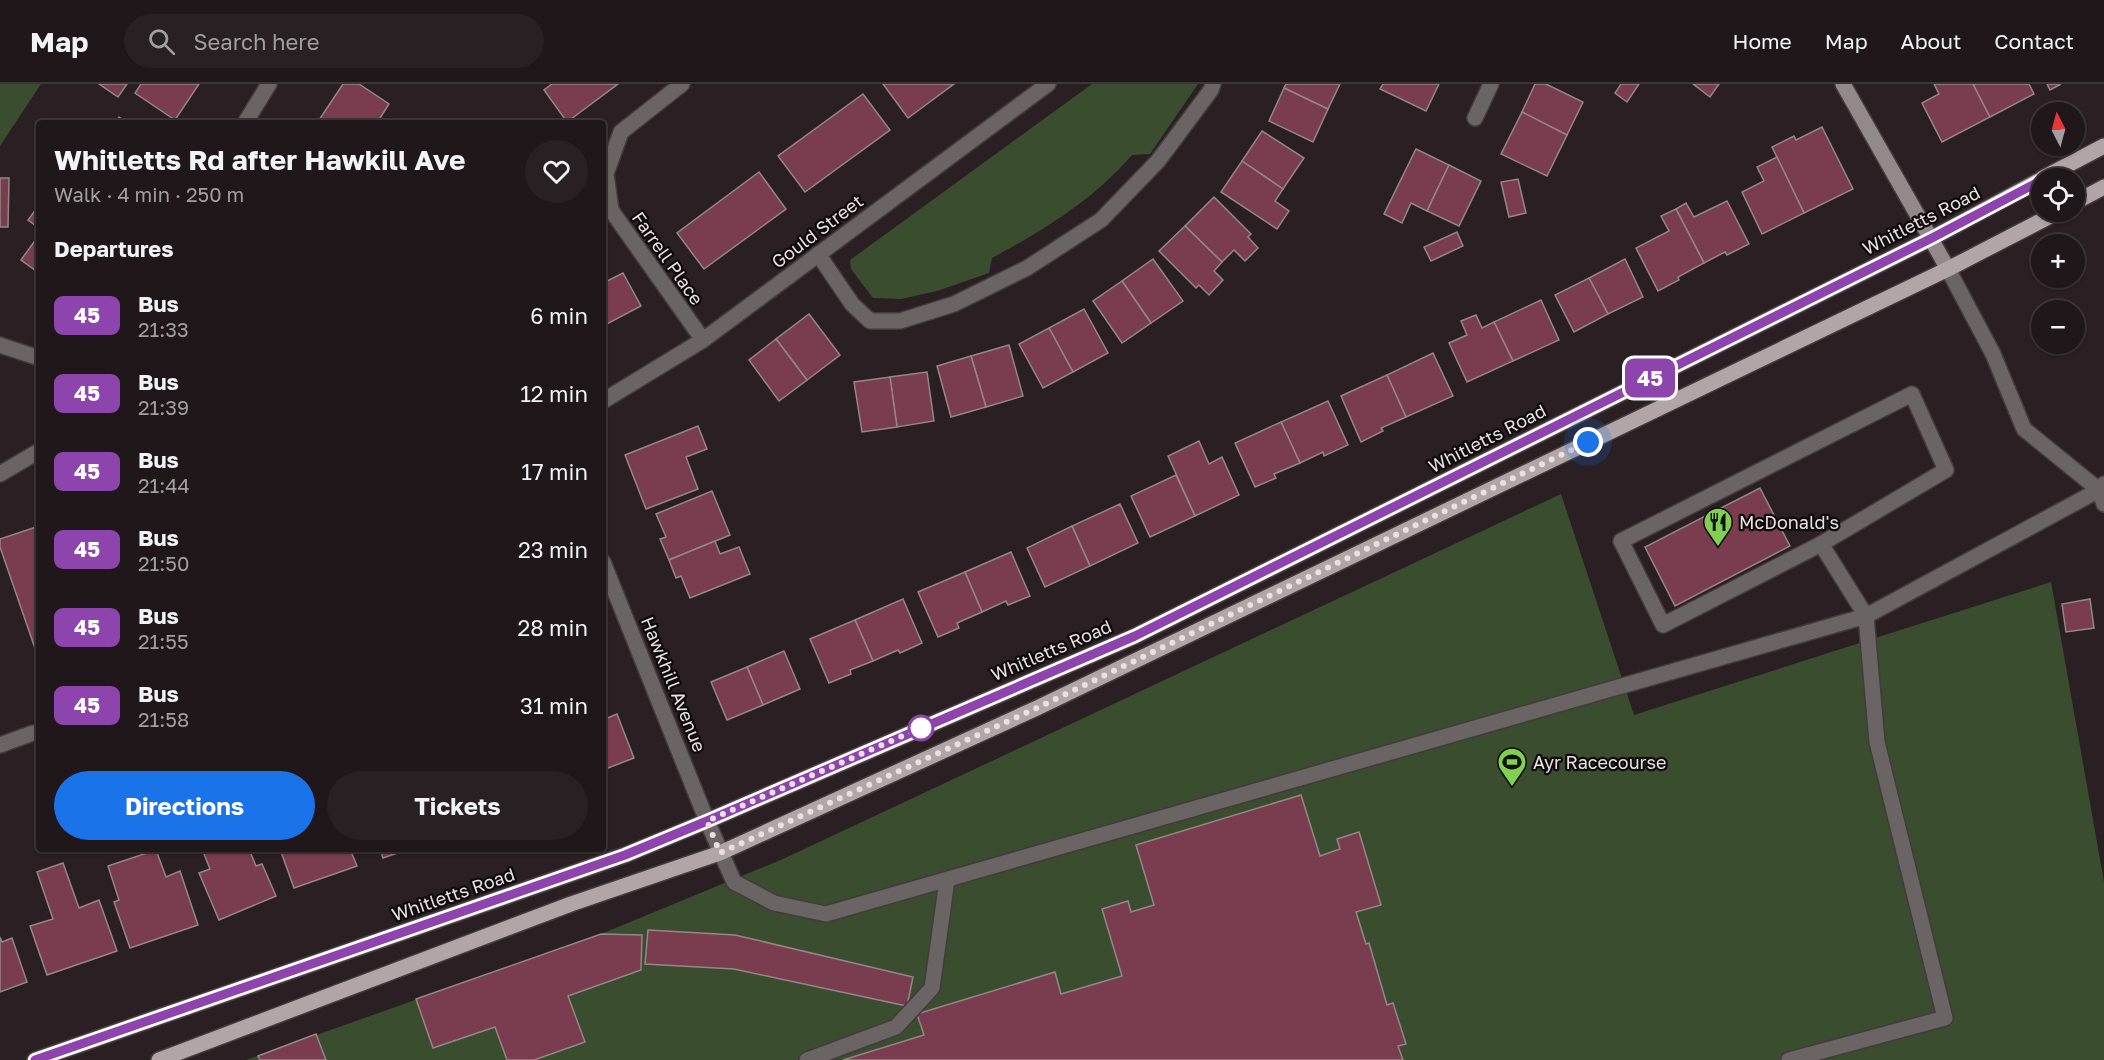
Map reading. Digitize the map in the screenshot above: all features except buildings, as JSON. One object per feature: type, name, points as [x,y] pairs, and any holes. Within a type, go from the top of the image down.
[{"type":"main road","name":"Whitletts Road","points":[[2063,168],[2104,146]]},
{"type":"main road","name":"Whitletts Road","points":[[35,1060],[625,855],[1135,636],[1932,238],[2031,185]]},
{"type":"main road","points":[[2085,198],[2104,188]]},
{"type":"main road","points":[[159,1060],[571,904],[720,853],[1037,708],[1948,269],[2039,222]]},
{"type":"street","points":[[247,120],[269,84]]},
{"type":"street","name":"Farrell Place","points":[[682,84],[621,132],[606,174],[607,213],[703,340]]},
{"type":"street","name":"Gould Street","points":[[606,398],[703,340],[1048,84]]},
{"type":"street","points":[[818,254],[852,304],[870,321],[900,321],[954,304],[1027,268],[1101,220],[1158,161],[1211,90],[1213,84]]},
{"type":"street","points":[[1475,118],[1491,84]]},
{"type":"street","points":[[1843,84],[1932,238],[1993,354],[2024,429],[2102,492]]},
{"type":"street","points":[[0,345],[36,357]]},
{"type":"street","points":[[1912,394],[1946,470],[1821,544],[1663,625],[1621,541],[1912,394]]},
{"type":"street","points":[[0,474],[36,454]]},
{"type":"street","name":"Hawkhill Avenue","points":[[606,569],[720,853],[734,882],[774,903],[826,914],[1866,616],[2102,492]]},
{"type":"street","points":[[1789,1060],[1945,1018],[1877,742],[1866,616],[1821,544]]},
{"type":"street","points":[[0,745],[33,733]]},
{"type":"street","points":[[807,1060],[896,1027],[932,988],[947,880]]},
{"type":"green space","points":[[0,84],[41,84],[0,146]]},
{"type":"green space","points":[[1092,84],[1198,84],[1150,154],[1132,155],[1101,186],[1067,213],[992,258],[989,273],[937,291],[901,299],[873,298],[851,269],[850,260]]},
{"type":"green space","name":"Ayr Racecourse","points":[[1561,494],[1634,715],[2051,582],[2104,882],[2104,1060],[246,1060],[601,934],[783,859]]},
{"type":"bus line","name":"45","points":[[35,1060],[625,855],[1135,636],[1932,238],[2031,186]]},
{"type":"place","name":"McDonald's","points":[[1718,548]]},
{"type":"place","name":"Ayr Racecourse","points":[[1512,788]]},
{"type":"route","points":[[921,728],[707,821],[720,853],[1037,708],[1588,442]]}]
